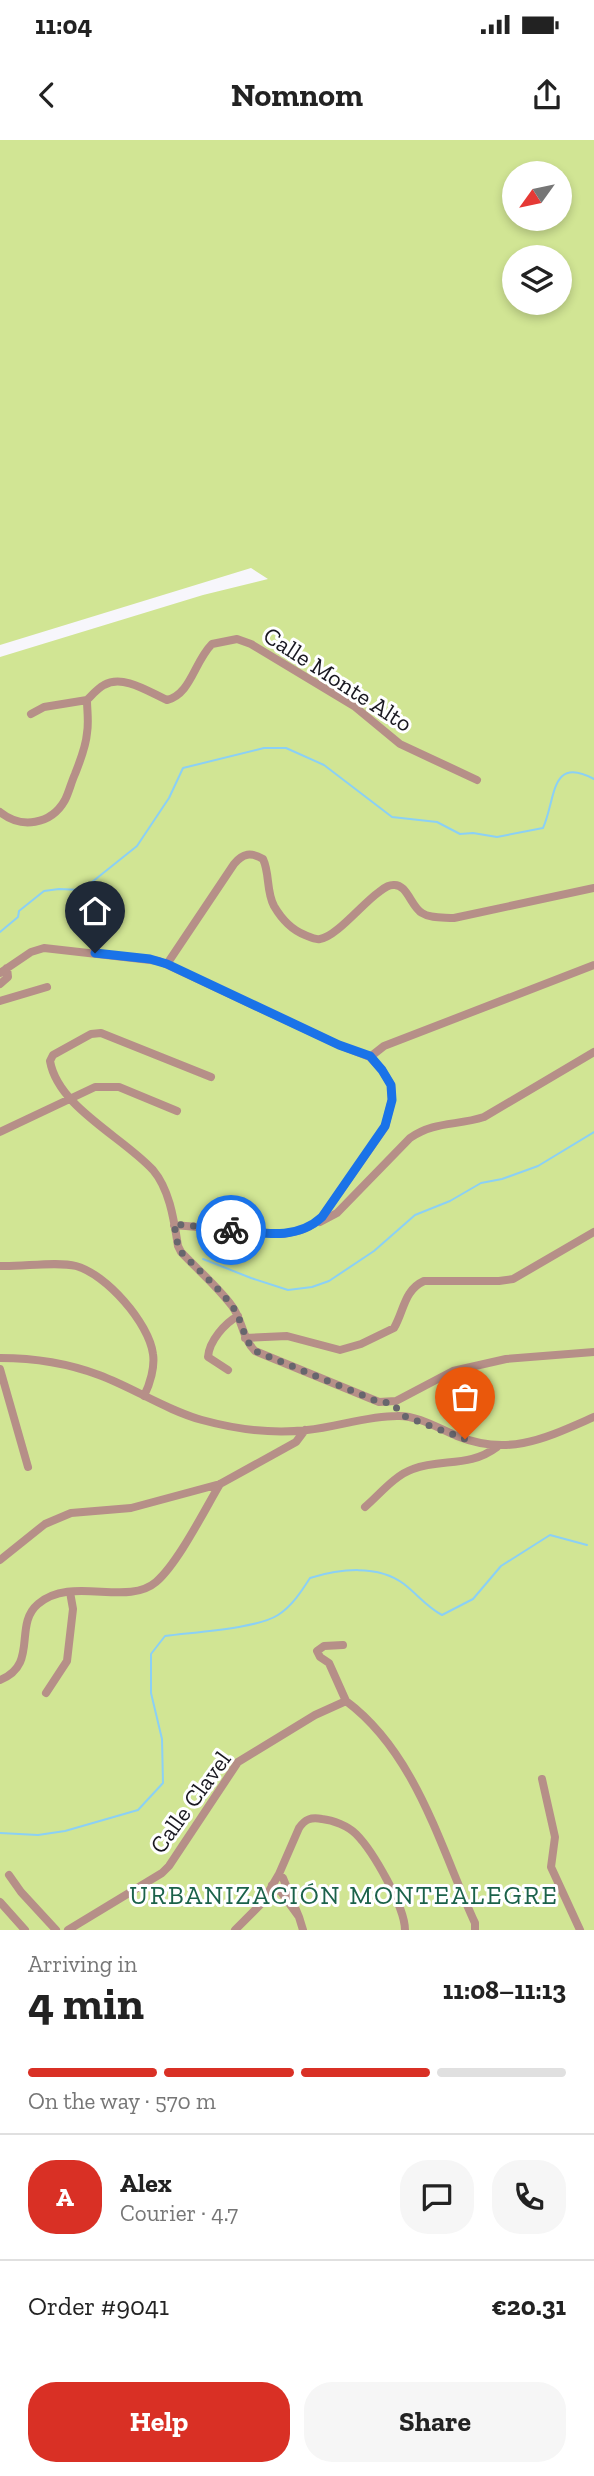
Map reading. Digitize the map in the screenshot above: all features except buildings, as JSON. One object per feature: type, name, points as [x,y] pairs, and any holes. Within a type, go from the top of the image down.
[{"type":"street","name":"Calle Monte Alto","points":[[31,714],[44,707],[87,700],[104,685],[115,681],[127,682],[167,700],[177,698],[212,644],[237,639],[251,644],[354,706],[400,744],[477,780]]},
{"type":"street","points":[[0,812],[9,819],[22,823],[46,819],[56,812],[64,801],[85,747],[88,733],[87,700]]},
{"type":"street","points":[[167,964],[234,864],[242,856],[249,854],[263,859],[267,867],[269,896],[275,908],[297,932],[314,939],[323,939],[330,935],[366,901],[389,885],[397,884],[402,888],[422,913],[431,917],[454,918],[594,888]]},
{"type":"street","points":[[0,984],[8,977],[3,970],[31,952],[44,948],[150,959],[167,964],[339,1045],[370,1056],[391,1085],[390,1113],[374,1145],[315,1224]]},
{"type":"street","points":[[370,1056],[384,1046],[594,965]]},
{"type":"street","points":[[0,1001],[47,987]]},
{"type":"street","points":[[211,1077],[101,1033],[91,1034],[50,1058],[54,1073],[81,1110],[152,1170],[164,1187],[181,1252],[231,1304],[245,1338],[255,1351],[404,1416],[482,1445],[508,1446],[552,1434],[594,1417]]},
{"type":"street","points":[[174,1224],[281,1234],[297,1232],[325,1220],[344,1206],[410,1138],[423,1129],[484,1117],[594,1052]]},
{"type":"street","points":[[0,1132],[95,1087],[105,1086],[137,1093],[177,1111]]},
{"type":"street","points":[[330,1206],[338,1209],[344,1206]]},
{"type":"street","points":[[245,1338],[286,1336],[328,1348],[349,1349],[394,1328],[408,1294],[415,1285],[424,1281],[499,1282],[513,1279],[594,1232]]},
{"type":"street","points":[[0,1266],[73,1265],[100,1278],[135,1315],[150,1343],[154,1364],[144,1396]]},
{"type":"street","points":[[228,1370],[211,1360],[208,1351],[217,1336],[238,1316]]},
{"type":"street","points":[[0,1358],[31,1358],[68,1365],[101,1376],[198,1419],[222,1425],[282,1431],[373,1419],[388,1407],[453,1371],[506,1359],[594,1352]]},
{"type":"street","points":[[0,1369],[28,1467]]},
{"type":"street","points":[[0,1560],[45,1524],[71,1513],[131,1508],[220,1484],[296,1442],[305,1430]]},
{"type":"street","points":[[482,1445],[482,1456]]},
{"type":"street","points":[[365,1507],[415,1467],[463,1462],[482,1456],[497,1447]]},
{"type":"street","points":[[0,1680],[8,1677],[19,1665],[28,1621],[35,1606],[49,1597],[70,1592],[132,1592],[156,1583],[171,1565],[220,1484]]},
{"type":"street","points":[[46,1693],[67,1661],[73,1609],[70,1592]]},
{"type":"street","points":[[343,1645],[324,1646],[317,1651],[320,1657],[330,1663],[346,1701],[366,1718],[418,1789],[475,1923],[475,1930]]},
{"type":"street","name":"Calle Clavel","points":[[68,1930],[169,1866],[239,1762],[314,1715],[346,1701]]},
{"type":"street","points":[[542,1779],[555,1837],[551,1867],[580,1930]]},
{"type":"street","points":[[235,1930],[262,1903],[303,1822],[310,1818],[331,1820],[356,1834],[401,1907],[405,1930]]},
{"type":"street","points":[[279,1874],[283,1878],[303,1930]]},
{"type":"street","points":[[9,1875],[56,1930]]},
{"type":"street","points":[[272,1885],[281,1892],[299,1917]]},
{"type":"street","points":[[0,1902],[25,1930]]},
{"type":"green space","points":[[0,140],[594,140],[594,1930],[0,1930],[0,657],[203,595],[268,579],[251,568],[0,645]]},
{"type":"waterway","points":[[0,932],[18,917],[19,911],[44,891],[82,890],[137,846],[169,798],[183,768],[264,748],[286,748],[324,765],[392,817],[437,822],[460,834],[497,837],[543,828],[553,793],[562,776],[569,772],[580,773],[594,779]]},
{"type":"waterway","points":[[203,1259],[288,1290],[312,1287],[329,1281],[374,1251],[415,1215],[450,1201],[481,1183],[502,1179],[538,1166],[594,1132]]},
{"type":"waterway","points":[[0,1833],[38,1835],[65,1831],[138,1810],[163,1783],[162,1739],[151,1693],[151,1654],[165,1636],[240,1627],[268,1620],[288,1607],[310,1578],[333,1572],[358,1570],[382,1573],[394,1578],[442,1615],[473,1599],[501,1566],[550,1535],[587,1545]]},
{"type":"way so far","points":[[231,1230],[174,1224],[181,1252],[231,1304],[248,1345],[255,1351],[379,1402],[392,1403],[404,1416],[465,1439]]},
{"type":"district","name":"URBANIZACIÓN MONTEALEGRE","points":[[344,1895]]},
{"type":"route","points":[[95,953],[150,959],[167,964],[339,1045],[370,1056],[391,1085],[392,1100],[385,1126],[315,1224],[297,1232],[281,1234],[231,1230]]}]
